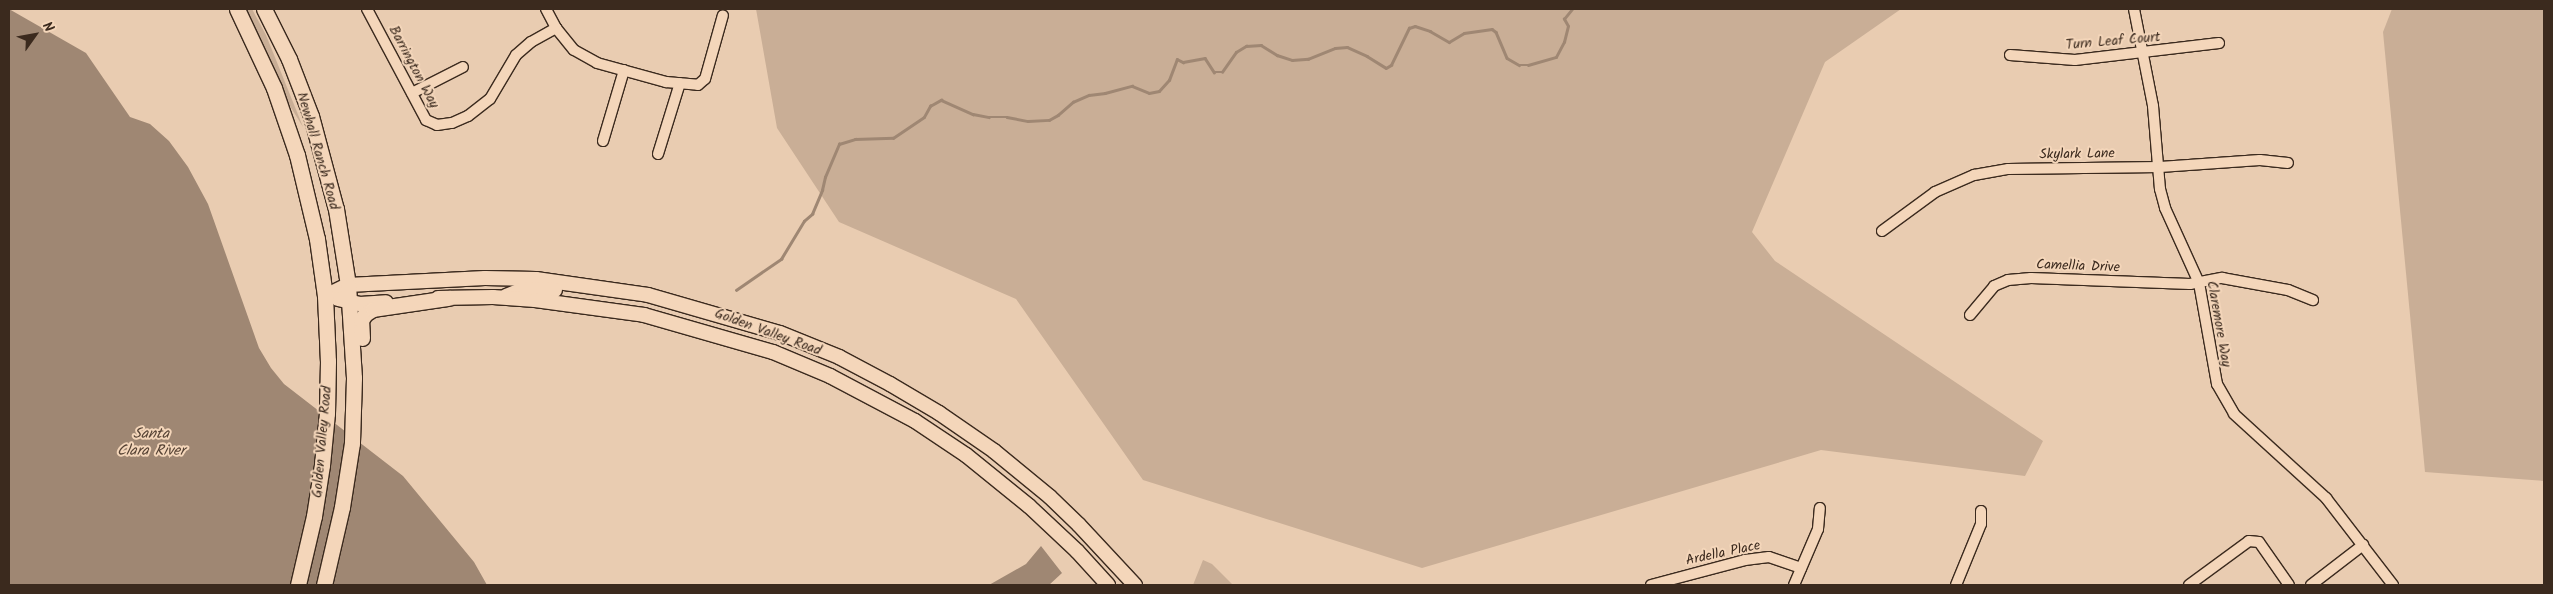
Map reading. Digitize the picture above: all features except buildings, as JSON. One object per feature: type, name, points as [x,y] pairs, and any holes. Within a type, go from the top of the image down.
[{"type":"main road","name":"Newhall Ranch Road","points":[[237,9],[274,88],[297,155],[317,239],[325,296]]},
{"type":"main road","name":"Newhall Ranch Road","points":[[264,9],[289,59],[312,116],[336,209],[350,301]]},
{"type":"main road","name":"Golden Valley Road","points":[[325,296],[348,285],[485,278],[536,279],[648,295],[772,330],[838,357],[890,384],[939,413],[978,440],[1043,491],[1085,531],[1135,585]]},
{"type":"main road","points":[[503,297],[523,289],[565,290],[570,283]]},
{"type":"main road","name":"Golden Valley Road","points":[[325,296],[360,304],[448,298],[503,297],[644,315],[773,352],[830,376],[915,421],[966,456],[1040,516],[1108,585]]},
{"type":"main road","name":"Golden Valley Road","points":[[298,585],[314,516],[322,465],[328,361],[325,296]]},
{"type":"main road","points":[[354,378],[362,363],[361,320],[365,314],[373,309],[448,298]]},
{"type":"main road","name":"Golden Valley Road","points":[[324,585],[342,507],[352,443],[354,378],[350,301]]},
{"type":"street","name":"Barrington Way","points":[[367,9],[426,120],[437,125],[452,123],[468,116],[490,99],[516,55],[530,42],[556,28]]},
{"type":"street","points":[[546,9],[556,28],[574,50],[597,63],[666,82],[698,85],[705,79],[723,15]]},
{"type":"street","name":"Claremore Way","points":[[2134,9],[2154,106],[2160,167],[2160,189],[2165,208],[2199,283],[2212,370],[2225,402],[2249,429],[2326,498],[2393,585]]},
{"type":"street","name":"Turn Leaf Court","points":[[2010,56],[2075,60],[2219,43]]},
{"type":"street","points":[[412,93],[463,67]]},
{"type":"street","points":[[603,141],[624,70]]},
{"type":"street","points":[[658,154],[680,83]]},
{"type":"street","name":"Skylark Lane","points":[[1882,231],[1935,192],[1974,175],[2008,169],[2160,167],[2260,160],[2288,163]]},
{"type":"street","name":"Camellia Drive","points":[[1970,315],[1994,286],[2008,280],[2031,278],[2199,283],[2222,278],[2288,290],[2313,300]]},
{"type":"street","points":[[1794,585],[1818,529],[1820,508]]},
{"type":"street","points":[[1956,585],[1981,524],[1982,511]]},
{"type":"street","points":[[2189,585],[2249,541],[2259,542],[2289,585]]},
{"type":"street","points":[[2311,585],[2363,545]]},
{"type":"street","name":"Ardella Place","points":[[1651,585],[1746,560],[1768,557],[1802,568]]},
{"type":"shaded area","points":[[245,9],[252,9],[266,35],[303,127],[290,106]]},
{"type":"shaded area","points":[[756,9],[1901,9],[1825,62],[1752,232],[1775,261],[2043,441],[2025,476],[1821,450],[1422,568],[1143,480],[1016,299],[839,222],[777,128]]},
{"type":"shaded area","points":[[2392,9],[2544,9],[2544,481],[2425,472],[2383,32]]},
{"type":"shaded area","points":[[1203,560],[1212,564],[1233,585],[1193,585]]},
{"type":"water","name":"Santa Clara River","points":[[9,9],[86,53],[130,117],[150,124],[169,141],[188,167],[208,204],[259,348],[271,368],[284,384],[403,476],[474,562],[487,585],[9,585]]},
{"type":"water","points":[[1041,546],[1062,573],[1049,585],[989,585],[1026,564]]},
{"type":"waterway","points":[[736,290],[781,259],[804,221],[812,214],[839,144],[855,139],[893,138],[924,117],[930,106],[941,100],[973,114],[989,117],[1007,117],[1028,121],[1049,120],[1073,102],[1089,95],[1132,86],[1149,93],[1159,91],[1169,80],[1177,59],[1183,62],[1205,58],[1214,72],[1222,72],[1236,52],[1246,46],[1261,45],[1277,55],[1292,60],[1308,59],[1335,48],[1347,47],[1367,56],[1386,68],[1391,65],[1409,28],[1415,26],[1430,31],[1449,42],[1464,33],[1492,29],[1496,32],[1507,58],[1519,65],[1528,65],[1556,57],[1564,42],[1568,26],[1564,19],[1572,9]]}]
